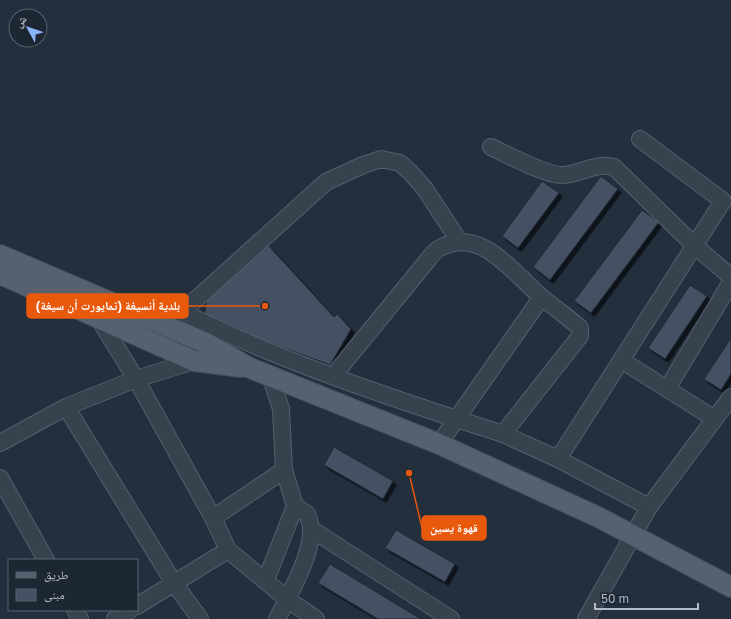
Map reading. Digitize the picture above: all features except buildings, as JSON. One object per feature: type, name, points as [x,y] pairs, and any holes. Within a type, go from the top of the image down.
[{"type":"main road","points":[[0,255],[176,320],[230,362]]},
{"type":"main road","points":[[0,274],[194,361],[230,362],[250,368],[439,444],[598,517],[731,587]]},
{"type":"street","points":[[558,459],[723,201],[640,139]]},
{"type":"street","points":[[491,147],[537,168],[562,175],[607,165],[614,167],[694,245],[731,277]]},
{"type":"street","points":[[176,320],[326,182],[363,164],[381,158],[400,163],[410,172],[425,189],[459,241]]},
{"type":"street","points":[[333,376],[426,261],[439,248],[459,241],[472,243],[487,248],[542,298],[568,316],[580,328],[580,336],[503,434]]},
{"type":"street","points":[[667,389],[731,282]]},
{"type":"street","points":[[439,444],[542,298]]},
{"type":"street","points":[[99,319],[136,379],[213,518],[228,550],[287,599],[316,619]]},
{"type":"street","points":[[176,320],[231,337],[333,376],[503,434],[558,459],[649,507]]},
{"type":"street","points":[[230,362],[231,337]]},
{"type":"street","points":[[621,360],[715,419]]},
{"type":"street","points":[[0,443],[66,407],[136,379],[194,361]]},
{"type":"street","points":[[266,580],[295,506],[284,470],[281,409],[270,375]]},
{"type":"street","points":[[586,619],[649,507],[731,397]]},
{"type":"street","points":[[66,407],[174,583],[200,619]]},
{"type":"street","points":[[213,518],[284,470]]},
{"type":"street","points":[[0,478],[45,559]]},
{"type":"street","points":[[277,619],[296,583],[308,548],[311,529],[307,514],[295,506]]},
{"type":"street","points":[[311,529],[451,619]]},
{"type":"street","points":[[138,605],[228,550]]},
{"type":"street","points":[[115,619],[128,611]]},
{"type":"place","name":"بلدية أنسيغة (تمايورت أن سيغة)","points":[[265,306]]},
{"type":"place","name":"قهوة يسين","points":[[409,473]]}]
